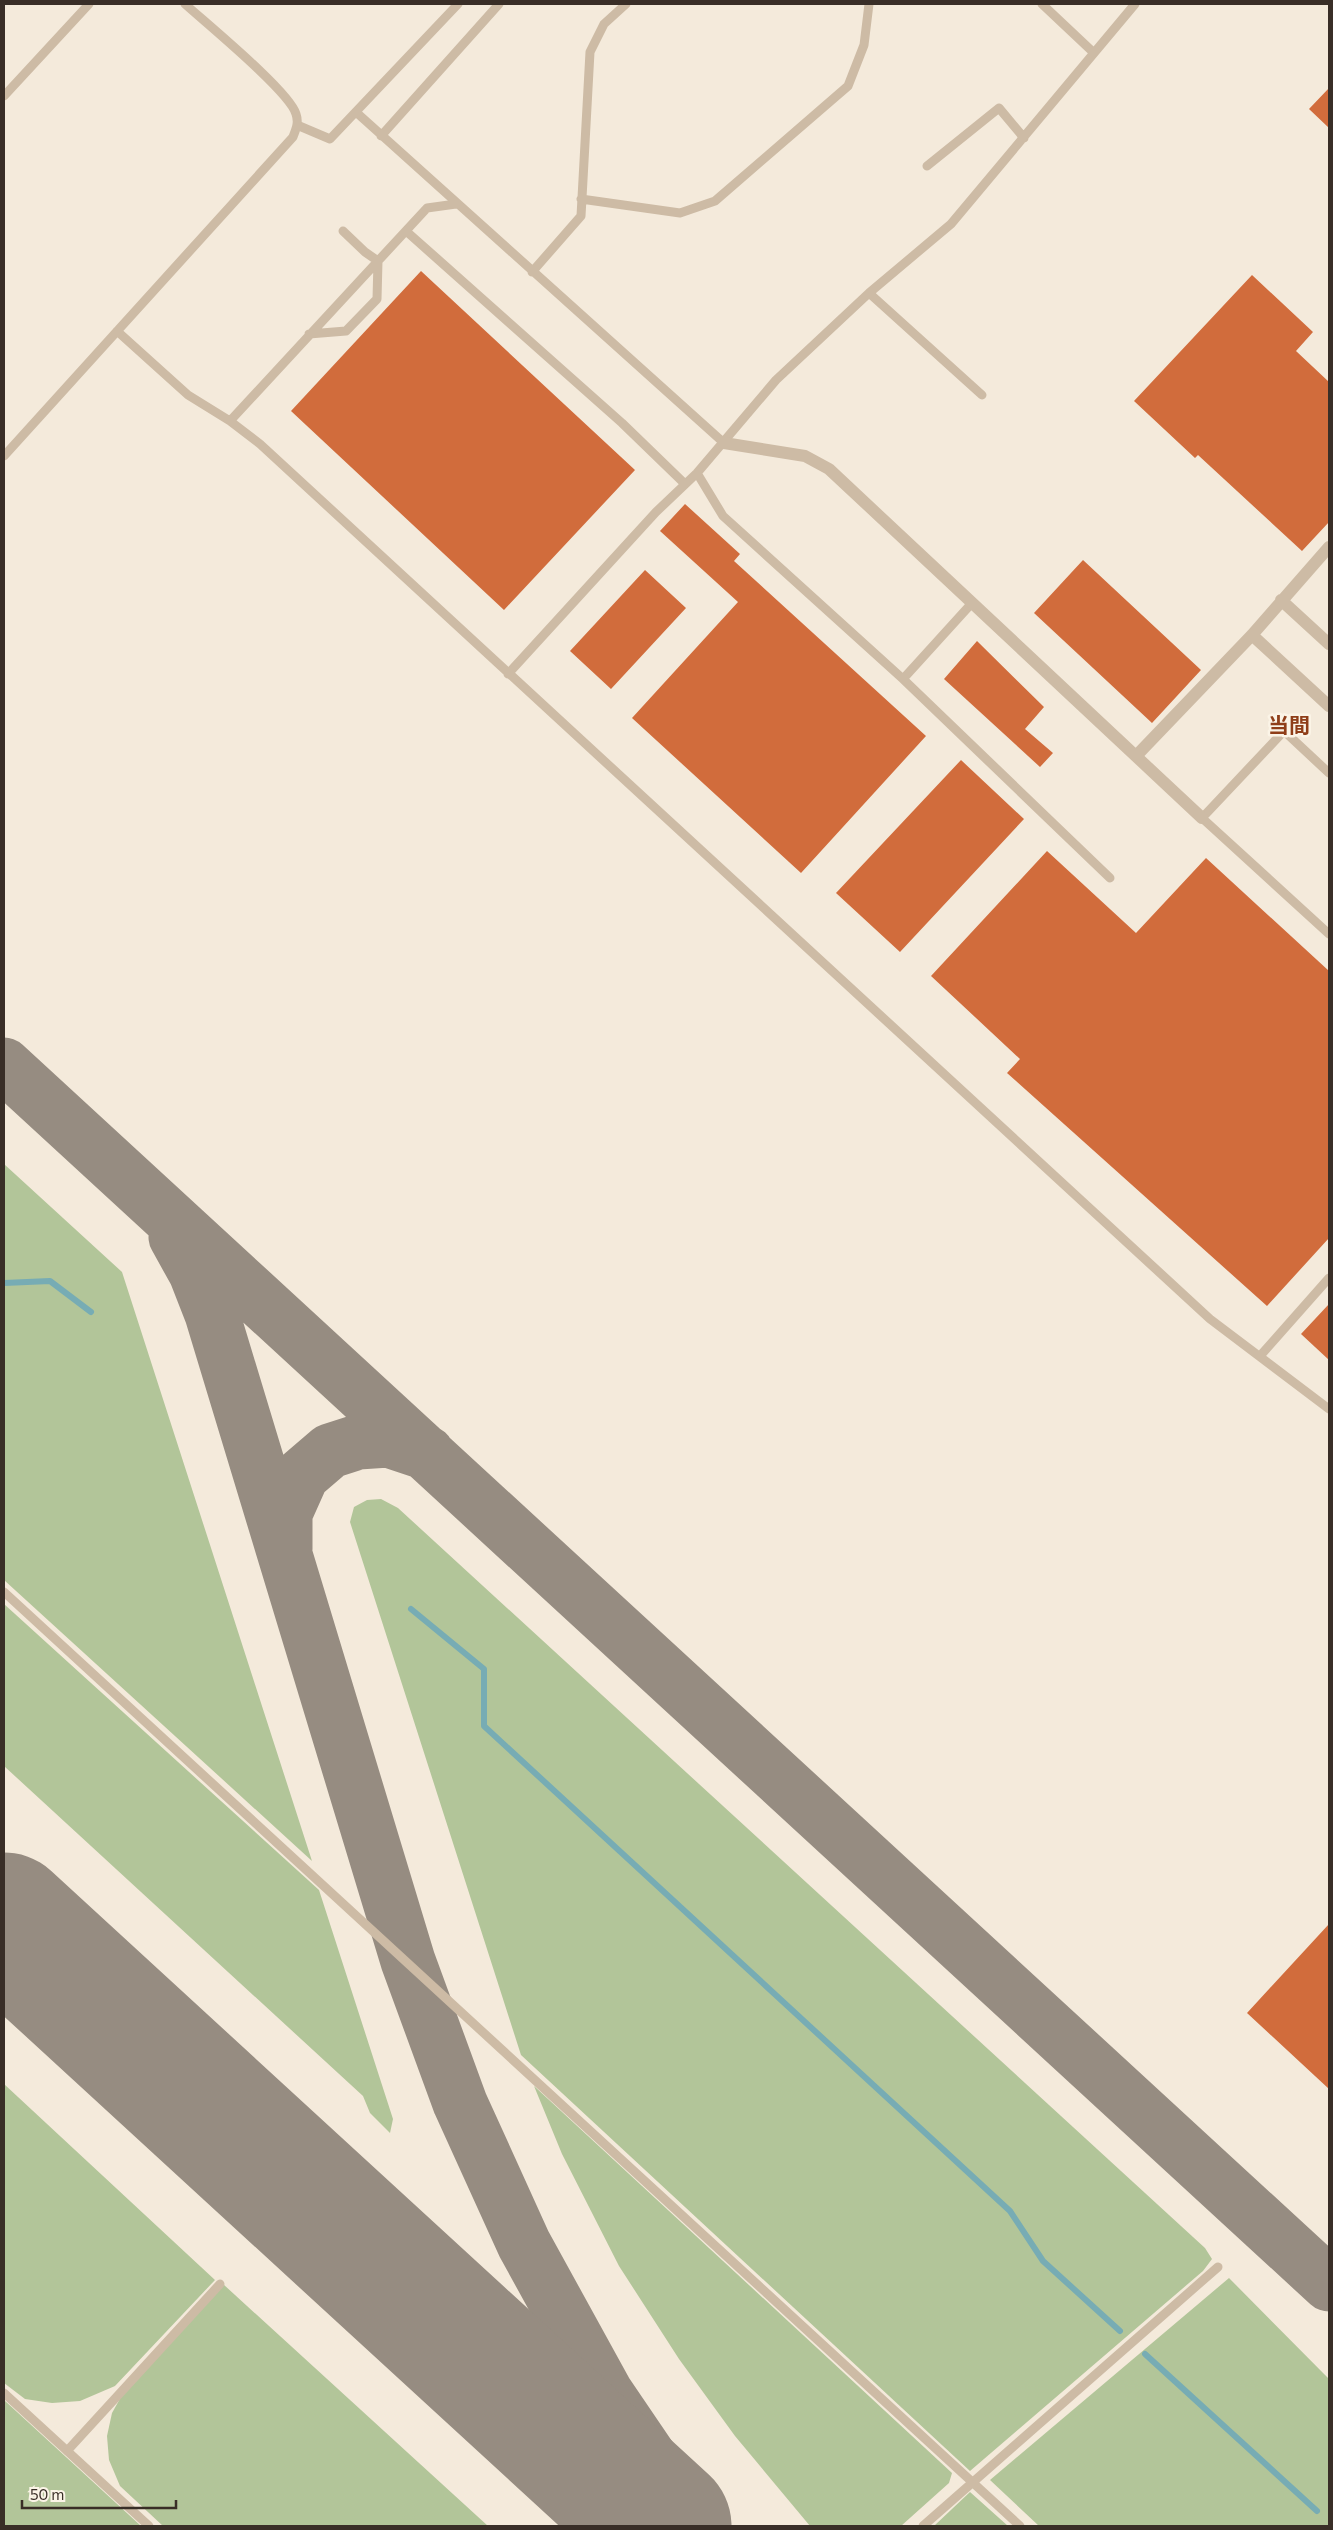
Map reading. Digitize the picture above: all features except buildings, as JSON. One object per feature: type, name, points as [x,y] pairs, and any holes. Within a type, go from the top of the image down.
[{"type":"street","points":[[724,443],[805,456],[830,470],[1138,755],[1202,818]]},
{"type":"street","points":[[1138,755],[1252,636],[1281,600],[1329,547]]},
{"type":"street","points":[[1281,600],[1329,644]]},
{"type":"street","points":[[1252,636],[1329,706]]},
{"type":"lane","points":[[4,96],[89,4]]},
{"type":"lane","points":[[4,456],[293,137],[298,125],[296,113],[280,91],[185,4]]},
{"type":"lane","points":[[298,125],[330,139],[357,113],[458,4]]},
{"type":"lane","points":[[381,136],[499,4]]},
{"type":"lane","points":[[532,272],[581,216],[590,52],[604,24],[626,4]]},
{"type":"lane","points":[[581,199],[680,213],[714,201],[748,175],[848,86],[864,45],[869,4]]},
{"type":"lane","points":[[1042,4],[1094,53]]},
{"type":"lane","points":[[508,674],[656,512],[697,473],[776,380],[868,293],[951,224],[1135,4]]},
{"type":"lane","points":[[927,166],[999,108],[1024,138]]},
{"type":"lane","points":[[357,113],[724,443]]},
{"type":"lane","points":[[230,421],[427,208],[456,204]]},
{"type":"lane","points":[[406,231],[622,423],[685,484]]},
{"type":"lane","points":[[343,232],[364,252],[378,261]]},
{"type":"lane","points":[[309,334],[346,331],[377,299],[378,261]]},
{"type":"lane","points":[[868,293],[982,395]]},
{"type":"lane","points":[[117,331],[188,394],[230,421],[260,444],[1210,1319],[1329,1409]]},
{"type":"lane","points":[[697,473],[723,516],[904,679],[1110,878]]},
{"type":"lane","points":[[904,679],[972,603]]},
{"type":"lane","points":[[1329,773],[1284,731],[1202,818],[1329,934]]},
{"type":"lane","points":[[1260,1356],[1329,1278]]},
{"type":"lane","points":[[4,1592],[1020,2526]]},
{"type":"lane","points":[[923,2526],[1218,2267]]},
{"type":"lane","points":[[67,2451],[220,2284]]},
{"type":"lane","points":[[4,2393],[149,2526]]},
{"type":"green space","points":[[4,1164],[122,1272],[312,1861],[4,1580]]},
{"type":"green space","points":[[381,1499],[398,1508],[1205,2248],[1212,2259],[1203,2271],[970,2471],[521,2055],[350,1522],[354,1507],[367,1500]]},
{"type":"green space","points":[[4,1604],[319,1890],[393,2119],[390,2133],[370,2113],[363,2096],[4,1766]]},
{"type":"green space","points":[[4,2084],[215,2280],[115,2386],[80,2401],[52,2403],[25,2399],[4,2383]]},
{"type":"green space","points":[[534,2086],[952,2473],[949,2483],[901,2526],[810,2526],[735,2436],[679,2359],[619,2266],[562,2154]]},
{"type":"green space","points":[[1229,2278],[1329,2379],[1329,2526],[1039,2526],[990,2480]]},
{"type":"green space","points":[[223,2284],[488,2526],[163,2526],[120,2486],[109,2460],[107,2436],[112,2413],[126,2388]]},
{"type":"green space","points":[[4,2400],[141,2526],[4,2526]]},
{"type":"green space","points":[[970,2492],[1008,2526],[934,2526]]},
{"type":"waterway","points":[[4,1283],[50,1281],[91,1312]]},
{"type":"waterway","points":[[411,1609],[484,1669],[484,1726],[1010,2211],[1043,2261],[1120,2331]]},
{"type":"waterway","points":[[1145,2354],[1317,2511]]},
{"type":"taxiway","points":[[4,1065],[1329,2284]]},
{"type":"taxiway","points":[[176,1237],[196,1273],[212,1314],[408,1961],[460,2103],[524,2244],[606,2393],[659,2471],[702,2526]]},
{"type":"taxiway","points":[[285,1549],[285,1513],[302,1475],[330,1451],[358,1442],[388,1440],[427,1453]]},
{"type":"runway","points":[[4,1922],[662,2526]]},
{"type":"district","name":"当間","points":[[1289,724]]}]
